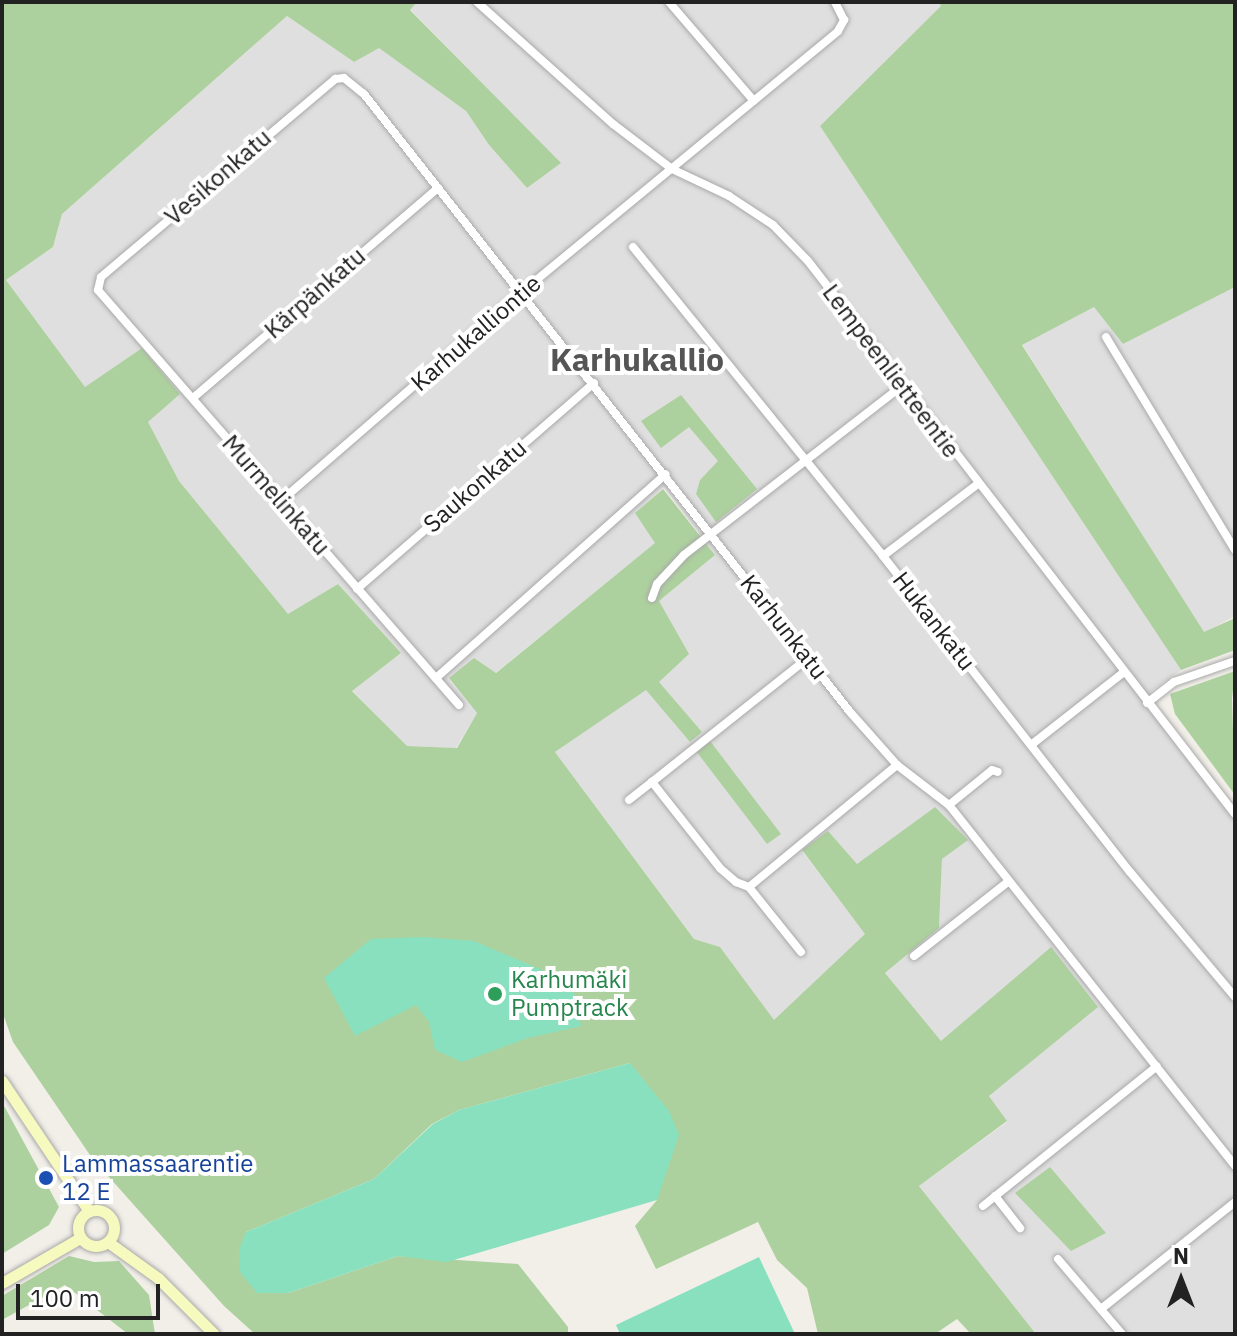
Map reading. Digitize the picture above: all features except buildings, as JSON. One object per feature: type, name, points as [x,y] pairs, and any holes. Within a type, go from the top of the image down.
[{"type":"street","name":"Lempeenlietteentie","points":[[477,2],[613,124],[672,169],[729,196],[773,225],[808,261],[1235,814]]},
{"type":"street","points":[[669,2],[754,101]]},
{"type":"street","name":"Karhukalliontie","points":[[282,500],[523,291],[838,31],[844,20],[835,2]]},
{"type":"street","name":"Karhunkatu","points":[[344,78],[364,94],[523,291],[808,658],[897,765],[949,805],[1235,1166]]},
{"type":"street","name":"Vesikonkatu","points":[[98,283],[101,277],[321,89],[344,78]]},
{"type":"street","name":"Kärpänkatu","points":[[193,398],[438,188]]},
{"type":"street","name":"Hukankatu","points":[[633,247],[1235,997]]},
{"type":"street","name":"Murmelinkatu","points":[[98,283],[102,296],[459,705]]},
{"type":"street","points":[[1106,337],[1235,550]]},
{"type":"street","name":"Saukonkatu","points":[[357,589],[594,383]]},
{"type":"street","points":[[652,598],[657,584],[669,570],[902,386]]},
{"type":"street","points":[[436,678],[666,474]]},
{"type":"street","points":[[883,556],[978,484]]},
{"type":"street","points":[[629,800],[808,658]]},
{"type":"street","points":[[1147,703],[1174,682],[1235,661]]},
{"type":"street","points":[[1031,745],[1124,672]]},
{"type":"street","points":[[749,887],[897,765]]},
{"type":"street","points":[[949,805],[992,770],[998,772]]},
{"type":"street","points":[[652,782],[720,868],[736,882],[749,887],[801,952]]},
{"type":"street","points":[[914,956],[1009,881]]},
{"type":"street","points":[[983,1206],[1157,1066]]},
{"type":"street","points":[[2,1081],[89,1211]]},
{"type":"street","points":[[995,1196],[1020,1228]]},
{"type":"street","points":[[1101,1309],[1235,1202]]},
{"type":"street","points":[[89,1211],[104,1211],[113,1222],[113,1236],[108,1242],[93,1246],[80,1238],[79,1219],[89,1211]]},
{"type":"street","points":[[2,1283],[80,1238]]},
{"type":"street","points":[[108,1242],[158,1278],[214,1334]]},
{"type":"street","points":[[1058,1259],[1122,1334]]},
{"type":"shaded area","points":[[417,2],[938,2],[942,6],[820,126],[1181,670],[1147,694],[1235,807],[1235,1334],[1036,1334],[919,1186],[1007,1122],[989,1096],[1051,947],[941,1042],[885,973],[939,928],[942,859],[935,807],[857,865],[802,851],[866,934],[774,1021],[720,947],[694,939],[555,752],[646,689],[659,601],[715,555],[664,487],[635,513],[656,543],[495,673],[449,679],[477,713],[456,748],[406,746],[352,690],[401,653],[338,584],[288,615],[179,481],[147,422],[180,394],[142,348],[85,388],[6,280],[53,247],[62,214],[287,16],[354,62],[378,47],[466,111],[489,145],[527,188],[560,163],[410,9]]},
{"type":"shaded area","points":[[1235,287],[1235,616],[1204,633],[1022,344],[1094,306],[1123,344]]},
{"type":"green space","points":[[2,2],[417,2],[410,10],[561,163],[527,188],[489,145],[466,111],[379,48],[354,62],[287,16],[62,214],[53,247],[6,280],[85,387],[142,348],[180,394],[148,422],[179,481],[288,614],[338,584],[401,653],[352,691],[407,746],[457,748],[477,713],[449,678],[474,658],[496,673],[655,543],[635,513],[663,489],[715,555],[659,601],[689,654],[659,682],[702,732],[690,742],[646,690],[555,752],[694,939],[720,947],[774,1020],[865,934],[802,850],[828,831],[857,864],[935,807],[968,840],[942,859],[939,928],[885,973],[941,1041],[1051,947],[1098,1007],[989,1096],[1007,1121],[919,1186],[1036,1334],[971,1334],[957,1319],[935,1334],[818,1334],[807,1288],[777,1260],[758,1222],[656,1269],[635,1226],[657,1200],[630,1063],[459,1110],[432,1124],[374,1179],[246,1232],[288,1293],[398,1256],[518,1264],[568,1327],[568,1334],[255,1334],[224,1306],[92,1158],[13,1042],[2,1011]]},
{"type":"green space","points":[[938,2],[1235,2],[1235,287],[1123,344],[1094,307],[1022,345],[1204,632],[1235,618],[1235,650],[1181,670],[820,126],[941,6]]},
{"type":"green space","points":[[681,395],[757,489],[716,522],[696,494],[700,480],[718,461],[689,427],[661,448],[641,421]]},
{"type":"green space","points":[[1235,671],[1232,699],[1235,795],[1175,714],[1170,694]]},
{"type":"green space","points":[[710,741],[781,834],[767,844],[696,751]]},
{"type":"green space","name":"Karhumäki Pumptrack","points":[[423,937],[474,941],[572,983],[581,1026],[528,1038],[462,1062],[435,1050],[429,1022],[416,1005],[355,1036],[324,978],[371,939]]},
{"type":"green space","points":[[630,1063],[669,1111],[679,1135],[657,1200],[447,1262],[398,1256],[288,1293],[257,1293],[240,1272],[239,1250],[246,1232],[374,1179],[433,1124],[459,1110]]},
{"type":"green space","points":[[2,1102],[59,1207],[49,1225],[2,1254]]},
{"type":"green space","points":[[1050,1167],[1106,1233],[1071,1251],[1015,1193]]},
{"type":"green space","points":[[69,1256],[94,1262],[119,1261],[149,1295],[155,1334],[128,1334],[65,1285],[2,1320],[2,1296]]},
{"type":"green space","points":[[759,1257],[795,1334],[620,1334],[616,1325]]},
{"type":"place","name":"Karhumäki Pumptrack","points":[[495,994]]},
{"type":"place","name":"Lammassaarentie 12 E","points":[[46,1178]]},
{"type":"district","name":"Karhukallio","points":[[637,359]]}]
